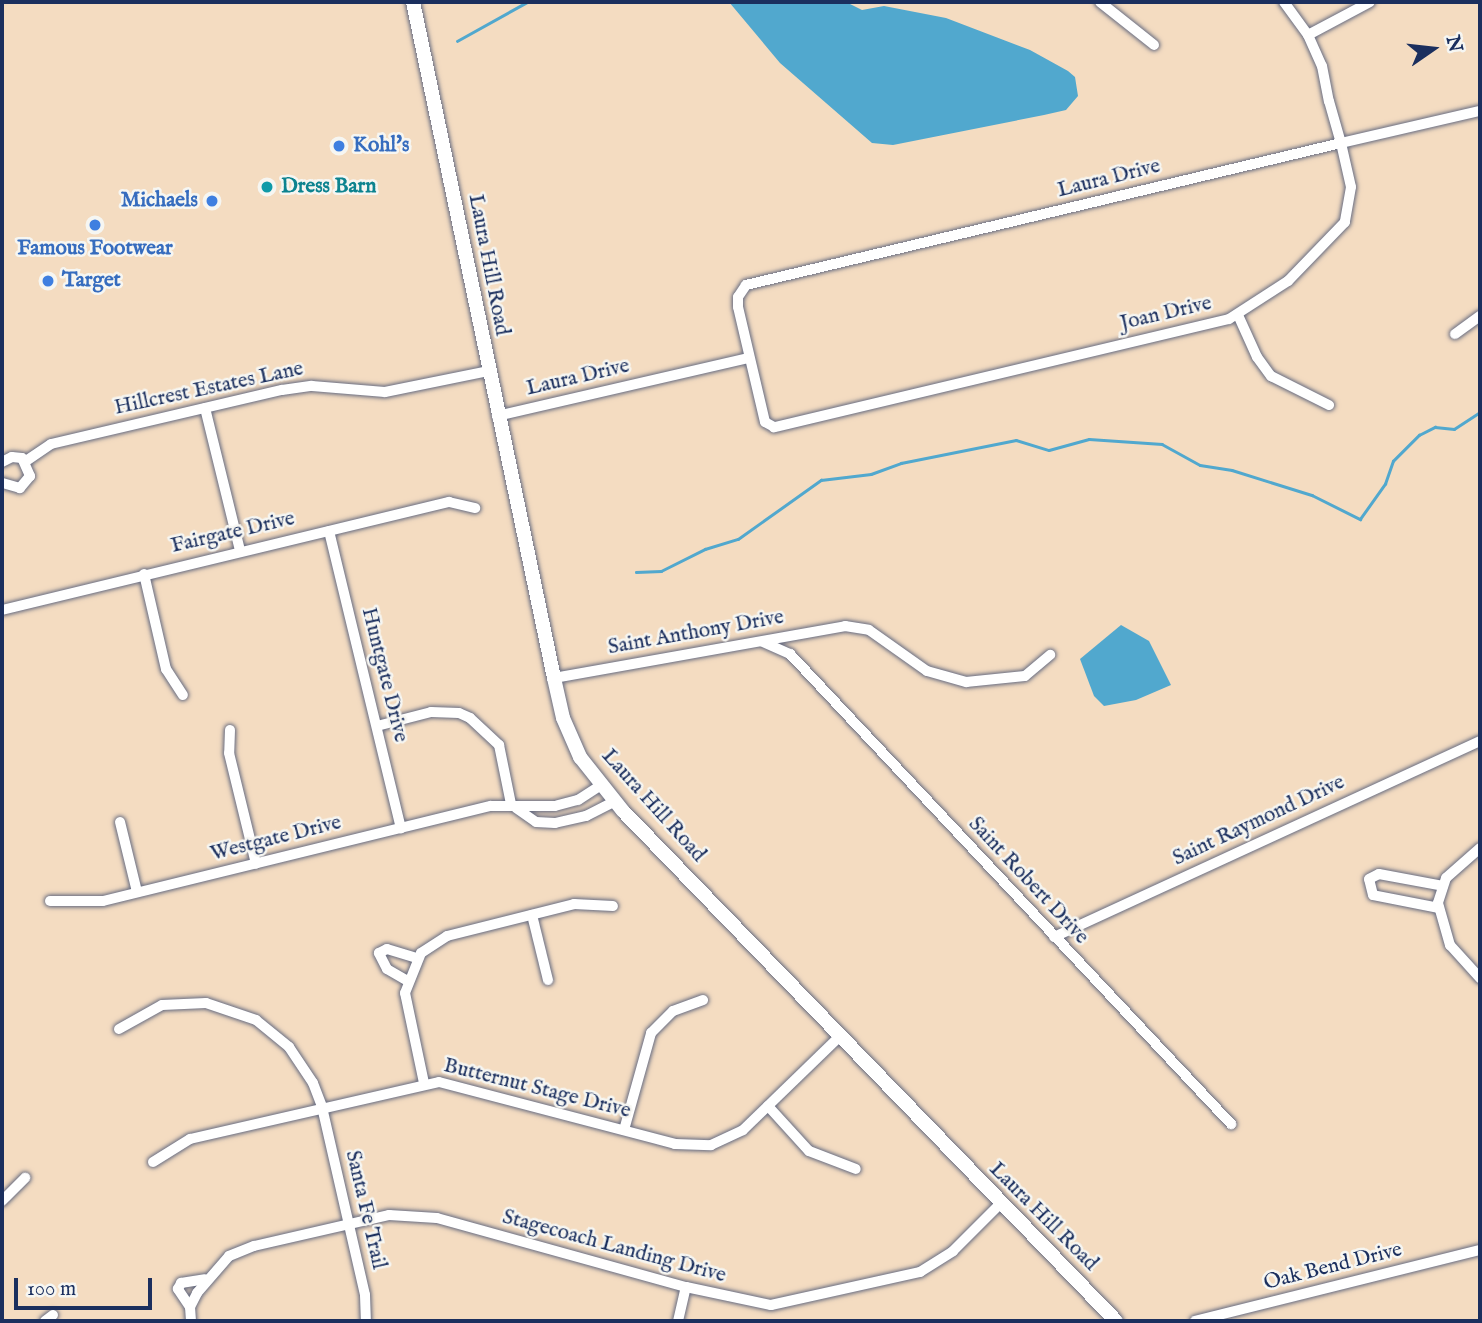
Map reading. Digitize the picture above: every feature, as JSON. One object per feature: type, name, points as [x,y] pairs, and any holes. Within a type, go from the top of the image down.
[{"type":"main road","name":"Laura Hill Road","points":[[413,2],[497,416],[554,678],[573,741],[601,785],[615,801],[999,1205],[1116,1321]]},
{"type":"street","points":[[1100,2],[1154,44]]},
{"type":"street","name":"Joan Drive","points":[[748,358],[763,418],[774,427],[1238,315],[1288,281],[1345,222],[1351,187],[1322,66],[1308,35],[1284,2]]},
{"type":"street","points":[[1308,35],[1370,2]]},
{"type":"street","name":"Laura Drive","points":[[497,416],[748,358],[738,307],[747,285],[1480,111]]},
{"type":"street","points":[[1238,315],[1257,357],[1271,376],[1329,405]]},
{"type":"street","points":[[1455,334],[1480,316]]},
{"type":"street","name":"Hillcrest Estates Lane","points":[[2,462],[12,457],[26,461],[51,444],[305,386],[385,392],[488,371]]},
{"type":"street","points":[[205,408],[240,551]]},
{"type":"street","points":[[2,483],[15,489],[25,485],[30,476],[26,461]]},
{"type":"street","name":"Fairgate Drive","points":[[2,610],[449,502],[475,508]]},
{"type":"street","name":"Huntgate Drive","points":[[329,531],[401,828]]},
{"type":"street","points":[[144,574],[166,669],[183,695]]},
{"type":"street","name":"Saint Anthony Drive","points":[[554,678],[845,626],[869,630],[927,671],[966,682],[1025,676],[1050,655]]},
{"type":"street","points":[[798,663],[796,645],[812,632]]},
{"type":"street","name":"Saint Robert Drive","points":[[763,642],[777,646],[798,663],[1231,1124]]},
{"type":"street","points":[[377,726],[431,712],[459,713],[470,718],[499,745],[511,804],[536,822],[555,824],[586,816],[615,801]]},
{"type":"street","points":[[230,730],[229,753],[256,864]]},
{"type":"street","name":"Saint Raymond Drive","points":[[1054,937],[1480,741]]},
{"type":"street","name":"Westgate Drive","points":[[50,901],[89,903],[511,804],[555,806],[578,800],[601,785]]},
{"type":"street","points":[[120,822],[137,892]]},
{"type":"street","points":[[1480,848],[1457,864],[1443,886],[1438,908],[1450,945],[1480,978]]},
{"type":"street","points":[[1438,908],[1373,895],[1369,879],[1380,874],[1443,886]]},
{"type":"street","points":[[424,1083],[407,1013],[406,981],[417,958],[447,936],[591,902],[612,906]]},
{"type":"street","points":[[532,915],[548,980]]},
{"type":"street","points":[[406,981],[387,969],[379,953],[387,949],[417,958]]},
{"type":"street","points":[[624,1130],[651,1033],[673,1011],[703,1000]]},
{"type":"street","name":"Santa Fe Trail","points":[[119,1029],[162,1004],[206,1003],[240,1012],[289,1046],[313,1083],[322,1107],[349,1224],[366,1321]]},
{"type":"street","name":"Butternut Stage Drive","points":[[153,1161],[190,1139],[424,1083],[465,1087],[675,1144],[710,1145],[743,1130],[839,1036]]},
{"type":"street","points":[[768,1106],[809,1150],[856,1169]]},
{"type":"street","points":[[2,1201],[25,1178]]},
{"type":"street","name":"Stagecoach Landing Drive","points":[[190,1307],[205,1279],[238,1252],[389,1215],[437,1218],[753,1304],[789,1304],[907,1277],[943,1259],[999,1205]]},
{"type":"street","name":"Oak Bend Drive","points":[[1195,1321],[1480,1250]]},
{"type":"street","name":"Stagecoach Landing Drive","points":[[191,1321],[190,1307],[178,1289],[181,1283],[205,1279]]},
{"type":"street","points":[[678,1321],[686,1287]]},
{"type":"water","points":[[729,2],[846,2],[862,10],[884,6],[946,18],[1030,50],[1068,71],[1075,77],[1078,96],[1066,110],[893,145],[872,143],[780,63]]},
{"type":"water","points":[[1121,625],[1149,641],[1171,685],[1136,700],[1104,706],[1094,696],[1080,659]]},
{"type":"waterway","points":[[457,41],[527,2]]},
{"type":"waterway","points":[[636,572],[661,571],[705,549],[738,539],[821,480],[871,474],[901,463],[1016,440],[1049,450],[1089,439],[1162,444],[1200,465],[1232,470],[1312,495],[1360,519],[1385,484],[1393,461],[1419,435],[1435,427],[1454,429],[1480,412]]},
{"type":"place","name":"Kohl's","points":[[339,146]]},
{"type":"place","name":"Dress Barn","points":[[267,187]]},
{"type":"place","name":"Michaels","points":[[212,201]]},
{"type":"place","name":"Famous Footwear","points":[[95,225]]},
{"type":"place","name":"Target","points":[[48,281]]}]
